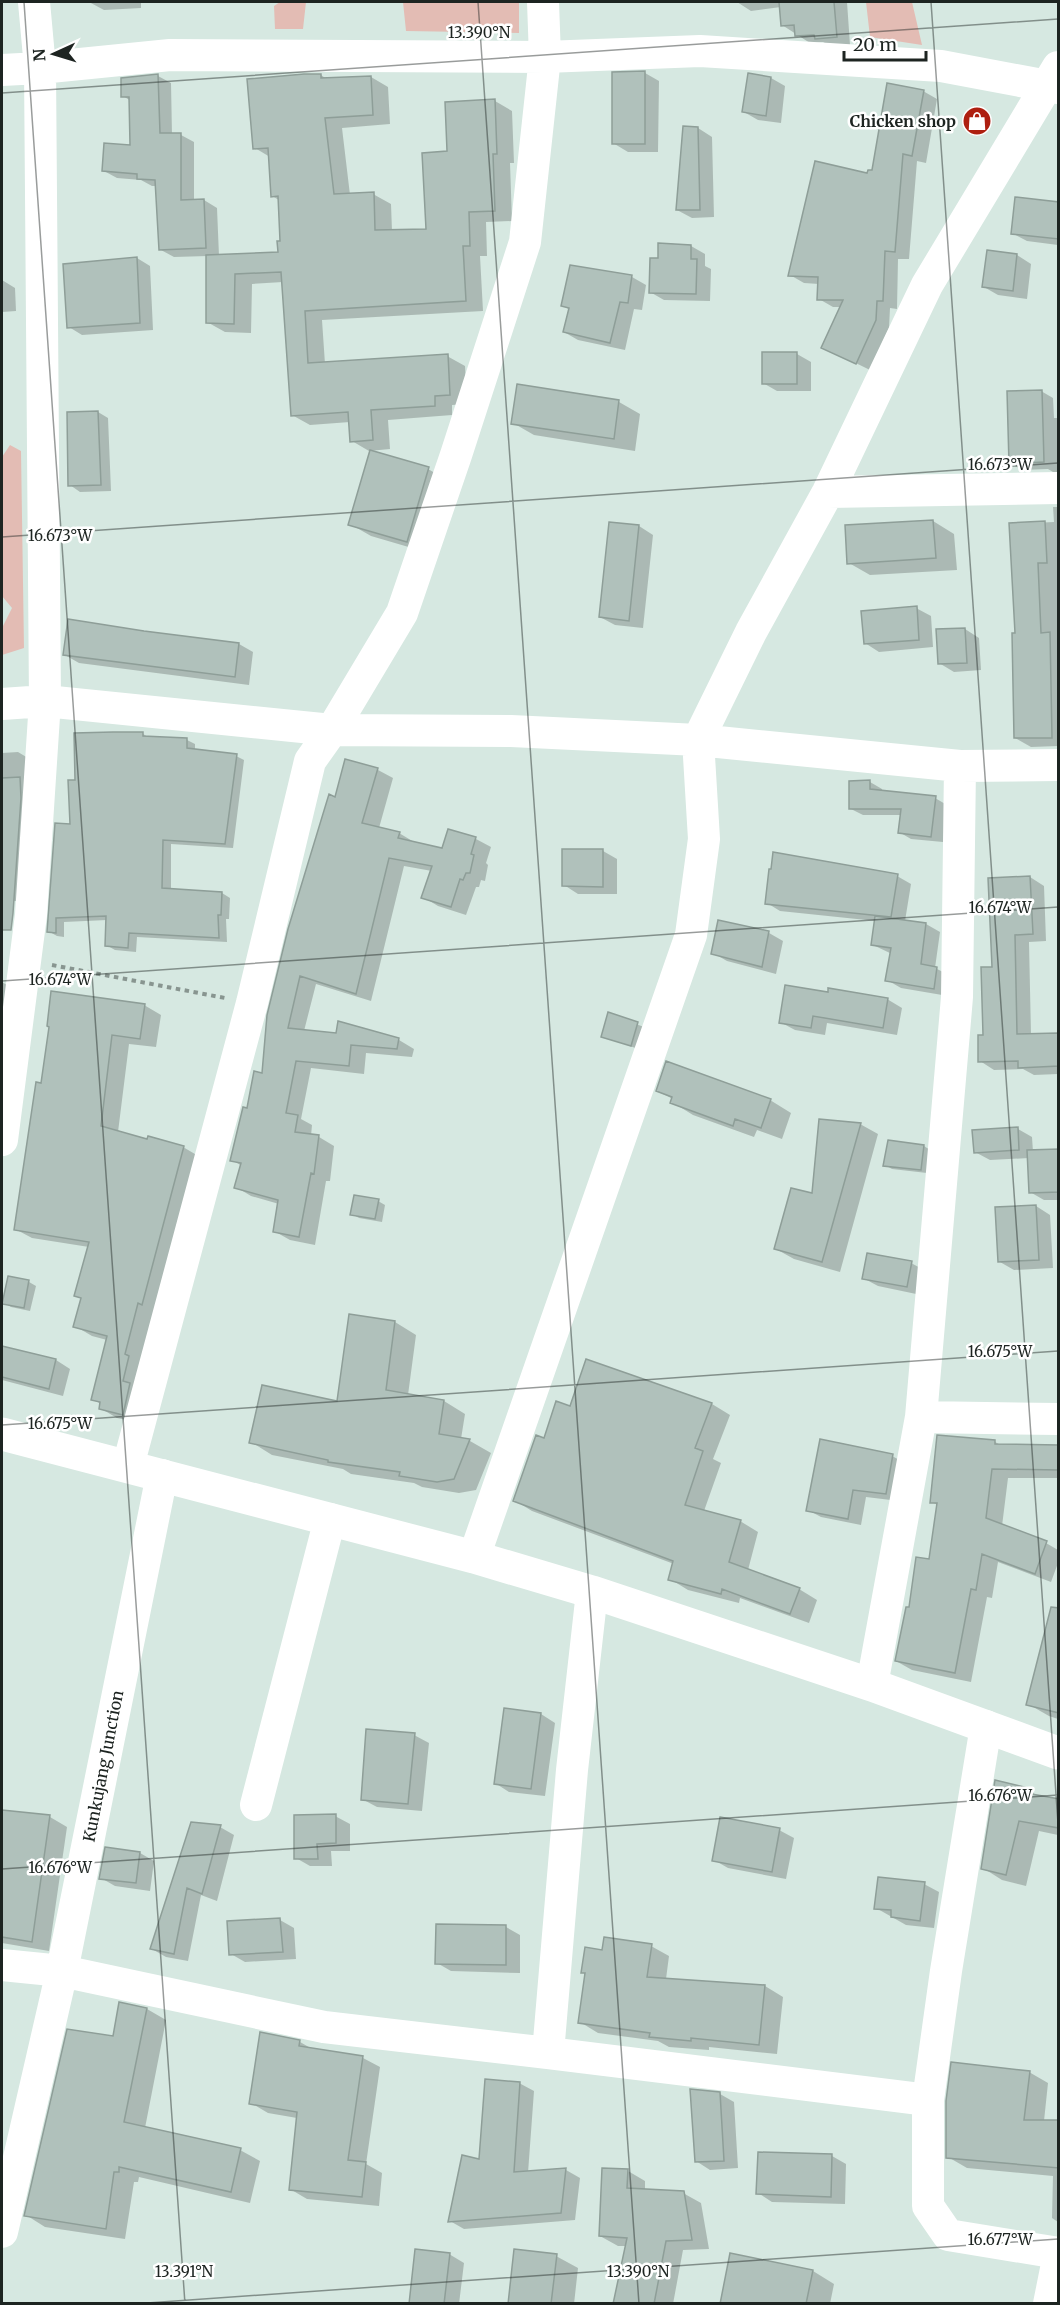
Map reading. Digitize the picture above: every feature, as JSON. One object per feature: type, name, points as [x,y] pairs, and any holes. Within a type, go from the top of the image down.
[{"type":"street","points":[[2,1140],[31,915],[45,701],[40,68],[34,2]]},
{"type":"street","points":[[128,1466],[252,1004],[310,761],[332,730],[402,613],[460,444],[525,242],[545,57],[543,2]]},
{"type":"street","points":[[2,70],[170,55],[545,57],[700,51],[941,66],[1054,80],[927,285],[828,492],[751,632],[698,740],[705,839],[691,935],[474,1557]]},
{"type":"street","points":[[828,492],[1059,488]]},
{"type":"street","points":[[2,704],[45,701],[332,730],[511,731],[698,740],[960,766],[1059,765]]},
{"type":"street","points":[[873,1685],[921,1418],[957,997],[960,766]]},
{"type":"street","points":[[921,1418],[1059,1419]]},
{"type":"street","points":[[2,1434],[474,1557],[592,1592],[873,1685],[1059,1753]]},
{"type":"street","name":"Kunkujang Junction","points":[[2,2232],[62,1971],[162,1474]]},
{"type":"street","points":[[256,1805],[330,1519]]},
{"type":"street","points":[[548,2053],[572,1770],[592,1592]]},
{"type":"street","points":[[986,1726],[945,1971],[928,2100],[928,2206],[948,2235],[1059,2253]]},
{"type":"street","points":[[2,1965],[62,1971],[324,2027],[928,2100]]},
{"type":"street","points":[[1049,2304],[1059,2259]]},
{"type":"path","points":[[25,960],[252,1004]]},
{"type":"shaded area","points":[[280,2],[306,2],[303,29],[275,29],[274,6]]},
{"type":"shaded area","points":[[403,2],[519,2],[519,33],[406,31]]},
{"type":"shaded area","points":[[866,2],[912,2],[922,45],[870,37]]},
{"type":"shaded area","points":[[10,445],[21,451],[24,648],[2,655],[2,628],[12,608],[2,596],[2,457]]},
{"type":"building","points":[[779,2],[834,2],[837,37],[815,39],[814,35],[795,36],[794,25],[781,26]]},
{"type":"building","points":[[645,71],[645,144],[612,144],[612,72]]},
{"type":"building","points":[[748,73],[771,77],[766,116],[742,112]]},
{"type":"building","points":[[158,74],[160,133],[181,133],[181,200],[204,199],[206,248],[159,250],[155,180],[137,179],[137,174],[102,171],[104,143],[130,145],[129,97],[121,97],[121,78]]},
{"type":"building","points":[[321,74],[321,78],[371,76],[373,115],[325,118],[334,194],[374,192],[375,230],[426,229],[422,153],[447,151],[445,102],[495,99],[497,154],[493,154],[495,211],[469,212],[470,246],[463,246],[466,301],[305,311],[308,363],[448,354],[450,395],[435,396],[435,406],[371,410],[373,440],[350,442],[348,412],[291,416],[281,272],[235,274],[234,324],[206,323],[206,255],[278,252],[277,241],[280,241],[278,196],[271,197],[268,148],[253,149],[247,79]]},
{"type":"building","points":[[887,83],[924,90],[912,156],[903,154],[895,252],[885,251],[883,301],[877,301],[876,320],[856,364],[821,348],[843,300],[817,300],[818,277],[788,276],[815,161],[867,173],[868,170],[872,170]]},
{"type":"building","points":[[683,126],[698,127],[700,210],[676,210]]},
{"type":"building","points":[[1015,197],[1059,202],[1059,239],[1011,234]]},
{"type":"building","points":[[658,243],[691,245],[691,259],[697,259],[696,294],[649,293],[650,258],[658,258]]},
{"type":"building","points":[[987,250],[1017,254],[1013,291],[982,287]]},
{"type":"building","points":[[137,257],[140,323],[67,328],[63,264]]},
{"type":"building","points":[[570,265],[632,275],[628,303],[620,302],[610,343],[563,332],[569,308],[561,306]]},
{"type":"building","points":[[762,352],[797,352],[797,384],[762,384]]},
{"type":"building","points":[[517,384],[619,400],[614,439],[511,424]]},
{"type":"building","points":[[1042,390],[1044,462],[1009,464],[1007,391]]},
{"type":"building","points":[[98,411],[101,485],[68,486],[67,412]]},
{"type":"building","points":[[370,450],[429,467],[407,542],[348,525]]},
{"type":"building","points":[[933,520],[936,558],[847,564],[845,525]]},
{"type":"building","points":[[1045,521],[1047,563],[1038,563],[1041,633],[1050,632],[1052,738],[1014,738],[1012,633],[1015,633],[1009,523]]},
{"type":"building","points":[[609,522],[639,525],[629,621],[599,617]]},
{"type":"building","points":[[917,606],[919,640],[864,644],[861,611]]},
{"type":"building","points":[[68,619],[239,643],[235,677],[63,655]]},
{"type":"building","points":[[965,628],[967,663],[938,664],[936,629]]},
{"type":"building","points":[[143,732],[143,736],[187,738],[187,748],[237,754],[225,844],[163,840],[162,888],[222,892],[221,915],[218,915],[219,938],[129,933],[128,948],[105,946],[106,916],[56,918],[56,933],[47,932],[55,823],[70,824],[68,780],[75,780],[74,733]]},
{"type":"building","points":[[345,759],[378,768],[362,823],[400,832],[398,838],[442,848],[448,829],[476,837],[471,854],[474,855],[470,873],[466,873],[463,880],[460,879],[451,907],[421,898],[432,866],[389,858],[356,994],[300,976],[288,1028],[336,1033],[338,1021],[399,1038],[397,1049],[351,1045],[349,1066],[296,1061],[286,1113],[298,1115],[295,1132],[319,1135],[314,1174],[311,1173],[299,1237],[273,1232],[278,1200],[234,1188],[241,1163],[230,1161],[243,1107],[247,1108],[254,1071],[262,1073],[267,1015],[288,929],[329,794],[335,797]]},
{"type":"building","points":[[20,777],[21,798],[11,930],[2,930],[2,778]]},
{"type":"building","points":[[870,780],[870,789],[936,796],[931,837],[898,833],[901,809],[849,809],[849,781]]},
{"type":"building","points":[[562,849],[603,849],[603,887],[562,886]]},
{"type":"building","points":[[773,852],[898,874],[891,917],[765,904]]},
{"type":"building","points":[[1030,876],[1033,934],[1015,935],[1017,1034],[1058,1033],[1059,1066],[1018,1068],[1018,1061],[978,1062],[978,1035],[983,1035],[981,967],[992,967],[988,878]]},
{"type":"building","points":[[875,916],[926,923],[921,964],[937,967],[934,989],[885,981],[891,948],[871,945]]},
{"type":"building","points":[[718,920],[769,931],[762,967],[711,954]]},
{"type":"building","points":[[785,985],[828,992],[828,988],[888,998],[883,1028],[813,1016],[811,1028],[779,1023]]},
{"type":"building","points":[[51,991],[145,1004],[140,1039],[112,1035],[101,1126],[147,1139],[148,1136],[184,1146],[142,1305],[138,1303],[125,1354],[129,1356],[123,1381],[130,1383],[123,1415],[99,1409],[100,1402],[91,1400],[107,1336],[73,1327],[81,1298],[74,1296],[89,1242],[14,1230],[36,1082],[41,1083],[49,1027],[47,1026]]},
{"type":"building","points":[[608,1012],[638,1022],[631,1046],[601,1037]]},
{"type":"building","points":[[666,1061],[771,1099],[761,1128],[735,1119],[733,1126],[670,1103],[672,1097],[656,1091]]},
{"type":"building","points":[[819,1119],[861,1123],[822,1262],[774,1249],[791,1188],[812,1193]]},
{"type":"building","points":[[1018,1127],[1019,1150],[974,1153],[972,1130]]},
{"type":"building","points":[[888,1140],[924,1145],[921,1170],[883,1166]]},
{"type":"building","points":[[1059,1149],[1059,1192],[1029,1193],[1027,1150]]},
{"type":"building","points":[[354,1195],[379,1199],[375,1219],[350,1215]]},
{"type":"building","points":[[1036,1205],[1039,1260],[998,1262],[995,1207]]},
{"type":"building","points":[[867,1253],[912,1261],[907,1287],[862,1279]]},
{"type":"building","points":[[8,1276],[29,1280],[24,1308],[2,1304]]},
{"type":"building","points":[[349,1314],[395,1321],[386,1390],[444,1400],[439,1434],[470,1439],[454,1479],[437,1482],[399,1476],[400,1472],[328,1462],[328,1460],[249,1443],[262,1385],[337,1401]]},
{"type":"building","points":[[2,1346],[56,1359],[49,1389],[2,1377]]},
{"type":"building","points":[[586,1359],[712,1403],[695,1448],[703,1451],[685,1505],[741,1520],[729,1562],[800,1588],[790,1614],[722,1589],[721,1594],[668,1580],[673,1561],[513,1501],[536,1435],[544,1438],[556,1401],[570,1406]]},
{"type":"building","points":[[937,1435],[995,1440],[995,1444],[1059,1445],[1059,1470],[992,1469],[986,1518],[1047,1541],[1035,1574],[982,1554],[976,1590],[971,1589],[955,1673],[895,1661],[906,1607],[909,1607],[916,1557],[929,1559],[937,1503],[930,1503]]},
{"type":"building","points":[[820,1439],[893,1454],[886,1494],[853,1490],[848,1519],[806,1511]]},
{"type":"building","points":[[1051,1607],[1059,1608],[1059,1713],[1026,1705]]},
{"type":"building","points":[[504,1708],[541,1713],[531,1789],[494,1784]]},
{"type":"building","points":[[366,1729],[415,1733],[408,1804],[361,1800]]},
{"type":"building","points":[[995,1780],[1028,1788],[1026,1793],[1059,1799],[1059,1828],[1019,1821],[1006,1875],[981,1869]]},
{"type":"building","points":[[2,1810],[50,1815],[32,1942],[2,1937]]},
{"type":"building","points":[[336,1814],[336,1843],[317,1844],[318,1859],[294,1859],[294,1815]]},
{"type":"building","points":[[720,1817],[780,1828],[772,1872],[712,1861]]},
{"type":"building","points":[[191,1822],[221,1825],[202,1894],[187,1888],[174,1954],[150,1949]]},
{"type":"building","points":[[105,1847],[140,1852],[136,1883],[99,1879]]},
{"type":"building","points":[[878,1877],[925,1882],[920,1921],[891,1917],[891,1910],[874,1909]]},
{"type":"building","points":[[280,1918],[283,1952],[229,1955],[227,1921]]},
{"type":"building","points":[[436,1924],[506,1925],[506,1965],[435,1964]]},
{"type":"building","points":[[604,1937],[652,1944],[647,1977],[765,1985],[759,2045],[691,2038],[691,2041],[649,2037],[650,2033],[578,2023],[585,1973],[581,1973],[585,1947],[602,1950]]},
{"type":"building","points":[[119,2002],[147,2008],[124,2122],[241,2148],[231,2192],[119,2167],[119,2172],[114,2172],[106,2229],[24,2216],[67,2029],[113,2036]]},
{"type":"building","points":[[260,2032],[300,2040],[299,2046],[363,2056],[348,2160],[366,2162],[362,2197],[289,2190],[297,2112],[249,2104]]},
{"type":"building","points":[[951,2062],[1030,2071],[1024,2120],[1059,2120],[1059,2168],[946,2158],[946,2101]]},
{"type":"building","points":[[485,2079],[520,2082],[514,2172],[566,2168],[561,2213],[448,2222],[462,2155],[479,2159]]},
{"type":"building","points":[[690,2089],[720,2092],[724,2161],[695,2162]]},
{"type":"building","points":[[758,2152],[832,2154],[831,2197],[756,2194]]},
{"type":"building","points":[[602,2168],[628,2169],[627,2188],[684,2191],[692,2240],[666,2241],[654,2304],[613,2304],[627,2238],[599,2236]]},
{"type":"building","points":[[415,2249],[450,2253],[444,2304],[409,2304]]},
{"type":"building","points":[[514,2249],[557,2254],[551,2304],[508,2304]]},
{"type":"building","points":[[730,2253],[813,2270],[806,2304],[720,2304]]},
{"type":"place","name":"Chicken shop","points":[[977,121]]}]
